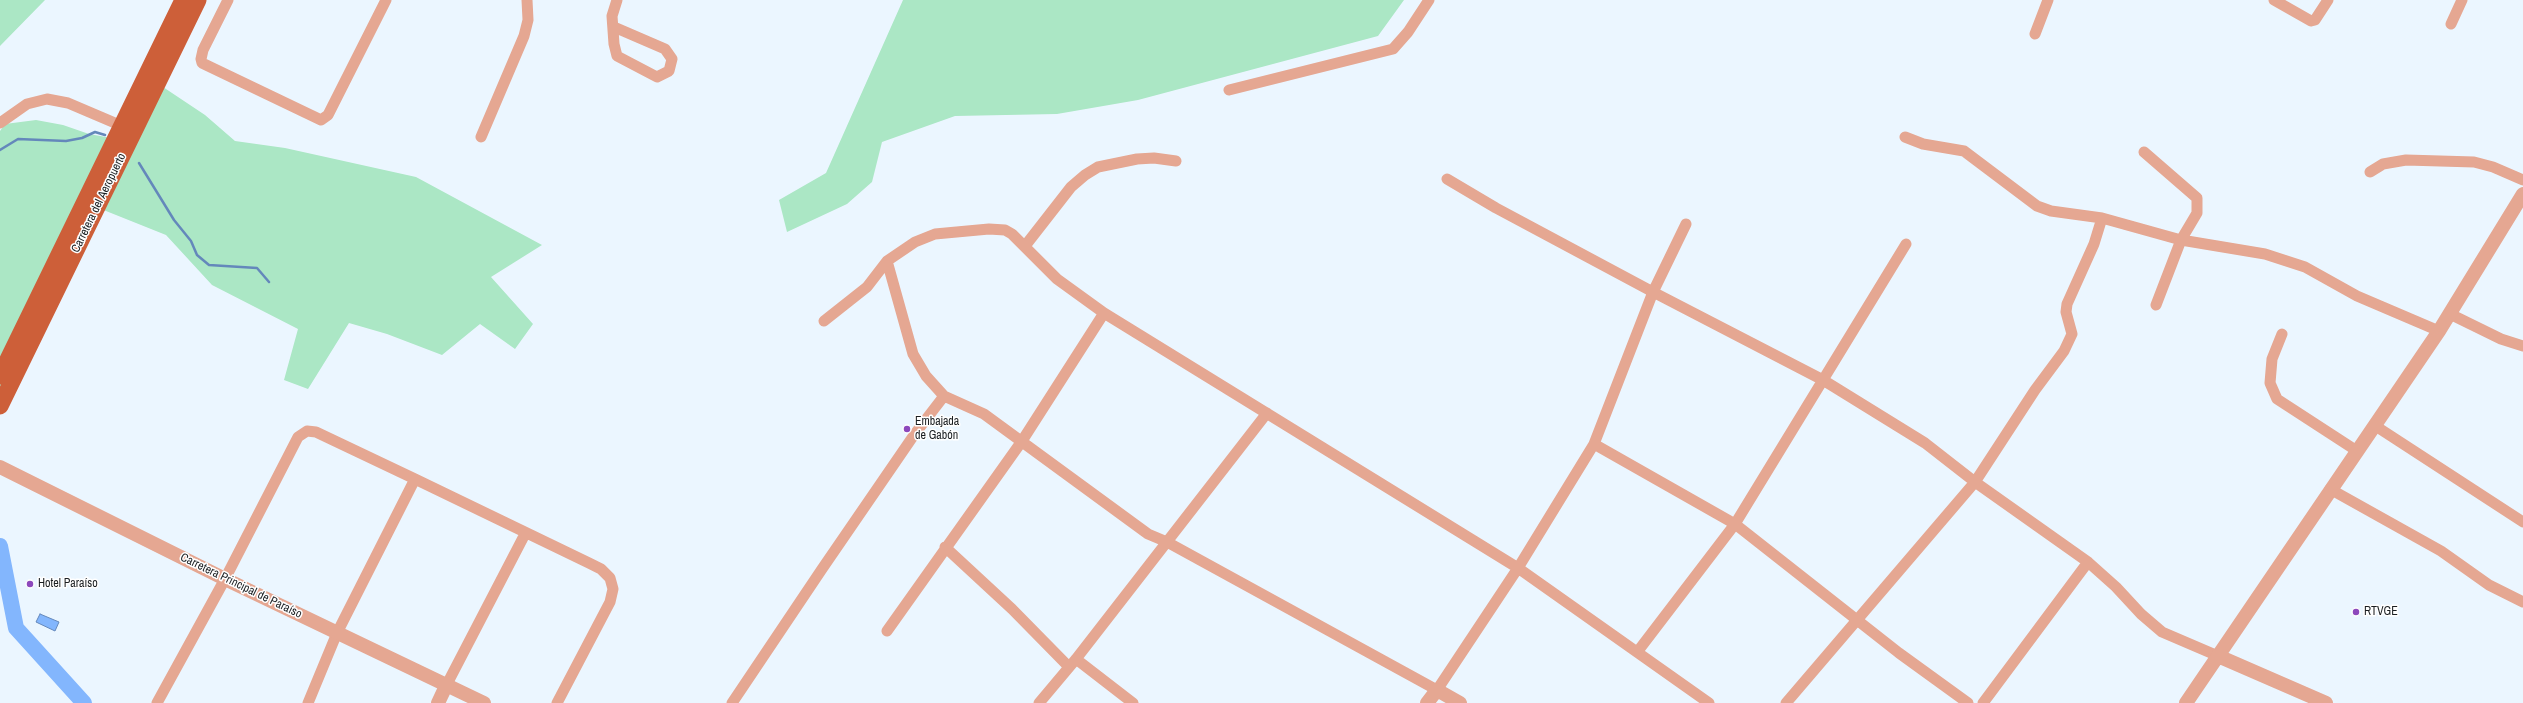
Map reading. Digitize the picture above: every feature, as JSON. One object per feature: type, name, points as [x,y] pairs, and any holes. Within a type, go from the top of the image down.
[{"type":"main road","name":"Carretera del Aeropuerto","points":[[0,376],[183,0]]},
{"type":"main road","name":"Carretera del Aeropuerto","points":[[0,406],[198,0]]},
{"type":"street","points":[[228,0],[203,50],[202,63],[320,120],[328,115],[386,0]]},
{"type":"street","points":[[481,137],[524,36],[528,20],[527,0]]},
{"type":"street","points":[[614,26],[665,49],[672,59],[669,71],[657,77],[620,58],[614,44],[614,26],[612,16],[617,0]]},
{"type":"street","points":[[1229,90],[1392,49],[1408,32],[1429,0]]},
{"type":"street","points":[[2035,34],[2048,0]]},
{"type":"street","points":[[2274,0],[2311,21],[2318,16],[2328,0]]},
{"type":"street","points":[[2451,24],[2462,0]]},
{"type":"street","points":[[0,123],[27,104],[47,99],[68,103],[98,114],[122,126]]},
{"type":"street","points":[[1905,137],[1923,144],[1964,151],[2000,181],[2037,206],[2051,211],[2102,218],[2181,240],[2265,254],[2305,267],[2357,296],[2439,331]]},
{"type":"street","points":[[2144,152],[2197,198],[2197,213],[2181,240],[2156,305]]},
{"type":"street","points":[[1025,246],[1071,187],[1085,174],[1108,164],[1137,159],[1154,158],[1176,161]]},
{"type":"street","points":[[2370,172],[2384,164],[2406,160],[2474,162],[2493,167],[2523,180]]},
{"type":"street","points":[[1447,179],[1496,208],[1653,292],[1823,380],[1925,443],[1975,482],[2088,562],[2116,587],[2141,614],[2162,632],[2326,703]]},
{"type":"street","points":[[2186,703],[2330,489],[2439,331],[2523,194]]},
{"type":"street","points":[[1786,703],[1975,482],[2035,390],[2070,342],[2072,334],[2066,312],[2067,304],[2094,244],[2102,218]]},
{"type":"street","points":[[1427,703],[1518,568],[1594,444],[1653,292],[1686,224]]},
{"type":"street","points":[[824,321],[867,287],[887,261],[915,242],[935,234],[976,230],[1005,230],[1012,234],[1025,246],[1057,279],[1104,313],[1518,568],[1638,651],[1709,703]]},
{"type":"street","points":[[1638,651],[1735,524],[1906,244]]},
{"type":"street","points":[[887,261],[913,354],[926,376],[944,396],[984,414],[1148,534],[1167,542],[1460,703]]},
{"type":"street","points":[[887,631],[945,547],[1022,441],[1104,313]]},
{"type":"street","points":[[2450,314],[2501,339],[2523,346]]},
{"type":"street","points":[[2282,334],[2272,359],[2270,383],[2277,399],[2357,451]]},
{"type":"street","points":[[732,703],[830,556],[944,396]]},
{"type":"street","points":[[1039,703],[1073,663],[1268,413]]},
{"type":"street","points":[[2374,425],[2523,522]]},
{"type":"street","points":[[157,703],[225,579],[302,432],[316,432],[525,534],[601,569],[610,578],[613,589],[610,602],[557,703]]},
{"type":"street","points":[[1594,444],[1735,524],[1968,703]]},
{"type":"street","name":"Carretera Principal de Paraíso","points":[[0,467],[225,579],[484,703]]},
{"type":"street","points":[[308,703],[337,632],[415,479]]},
{"type":"street","points":[[2330,489],[2441,551],[2489,585],[2523,602]]},
{"type":"street","points":[[438,703],[525,534]]},
{"type":"street","points":[[945,547],[1073,663],[1133,703]]},
{"type":"street","points":[[1983,703],[2088,562]]},
{"type":"green space","points":[[0,0],[45,0],[0,46]]},
{"type":"green space","points":[[903,0],[1404,0],[1378,36],[1138,100],[1057,114],[955,116],[882,142],[872,182],[847,204],[787,232],[779,200],[826,173]]},
{"type":"green space","points":[[151,79],[205,115],[235,141],[285,148],[416,177],[542,245],[491,277],[533,324],[515,349],[480,324],[442,355],[387,334],[349,323],[308,389],[284,380],[298,329],[212,285],[166,235],[91,205],[0,400],[0,131],[5,124],[36,120],[63,125],[89,134],[123,140]]},
{"type":"water","points":[[40,614],[59,622],[55,631],[36,622]]},
{"type":"waterway","points":[[0,150],[18,139],[66,141],[82,138],[95,132],[105,135]]},
{"type":"waterway","points":[[139,163],[174,220],[191,241],[197,255],[209,265],[257,268],[269,282]]},
{"type":"waterway","points":[[0,546],[16,628],[84,703]]},
{"type":"place","name":"Embajada de Gabón","points":[[907,429]]},
{"type":"place","name":"Hotel Paraíso","points":[[30,584]]},
{"type":"place","name":"RTVGE","points":[[2356,612]]}]
